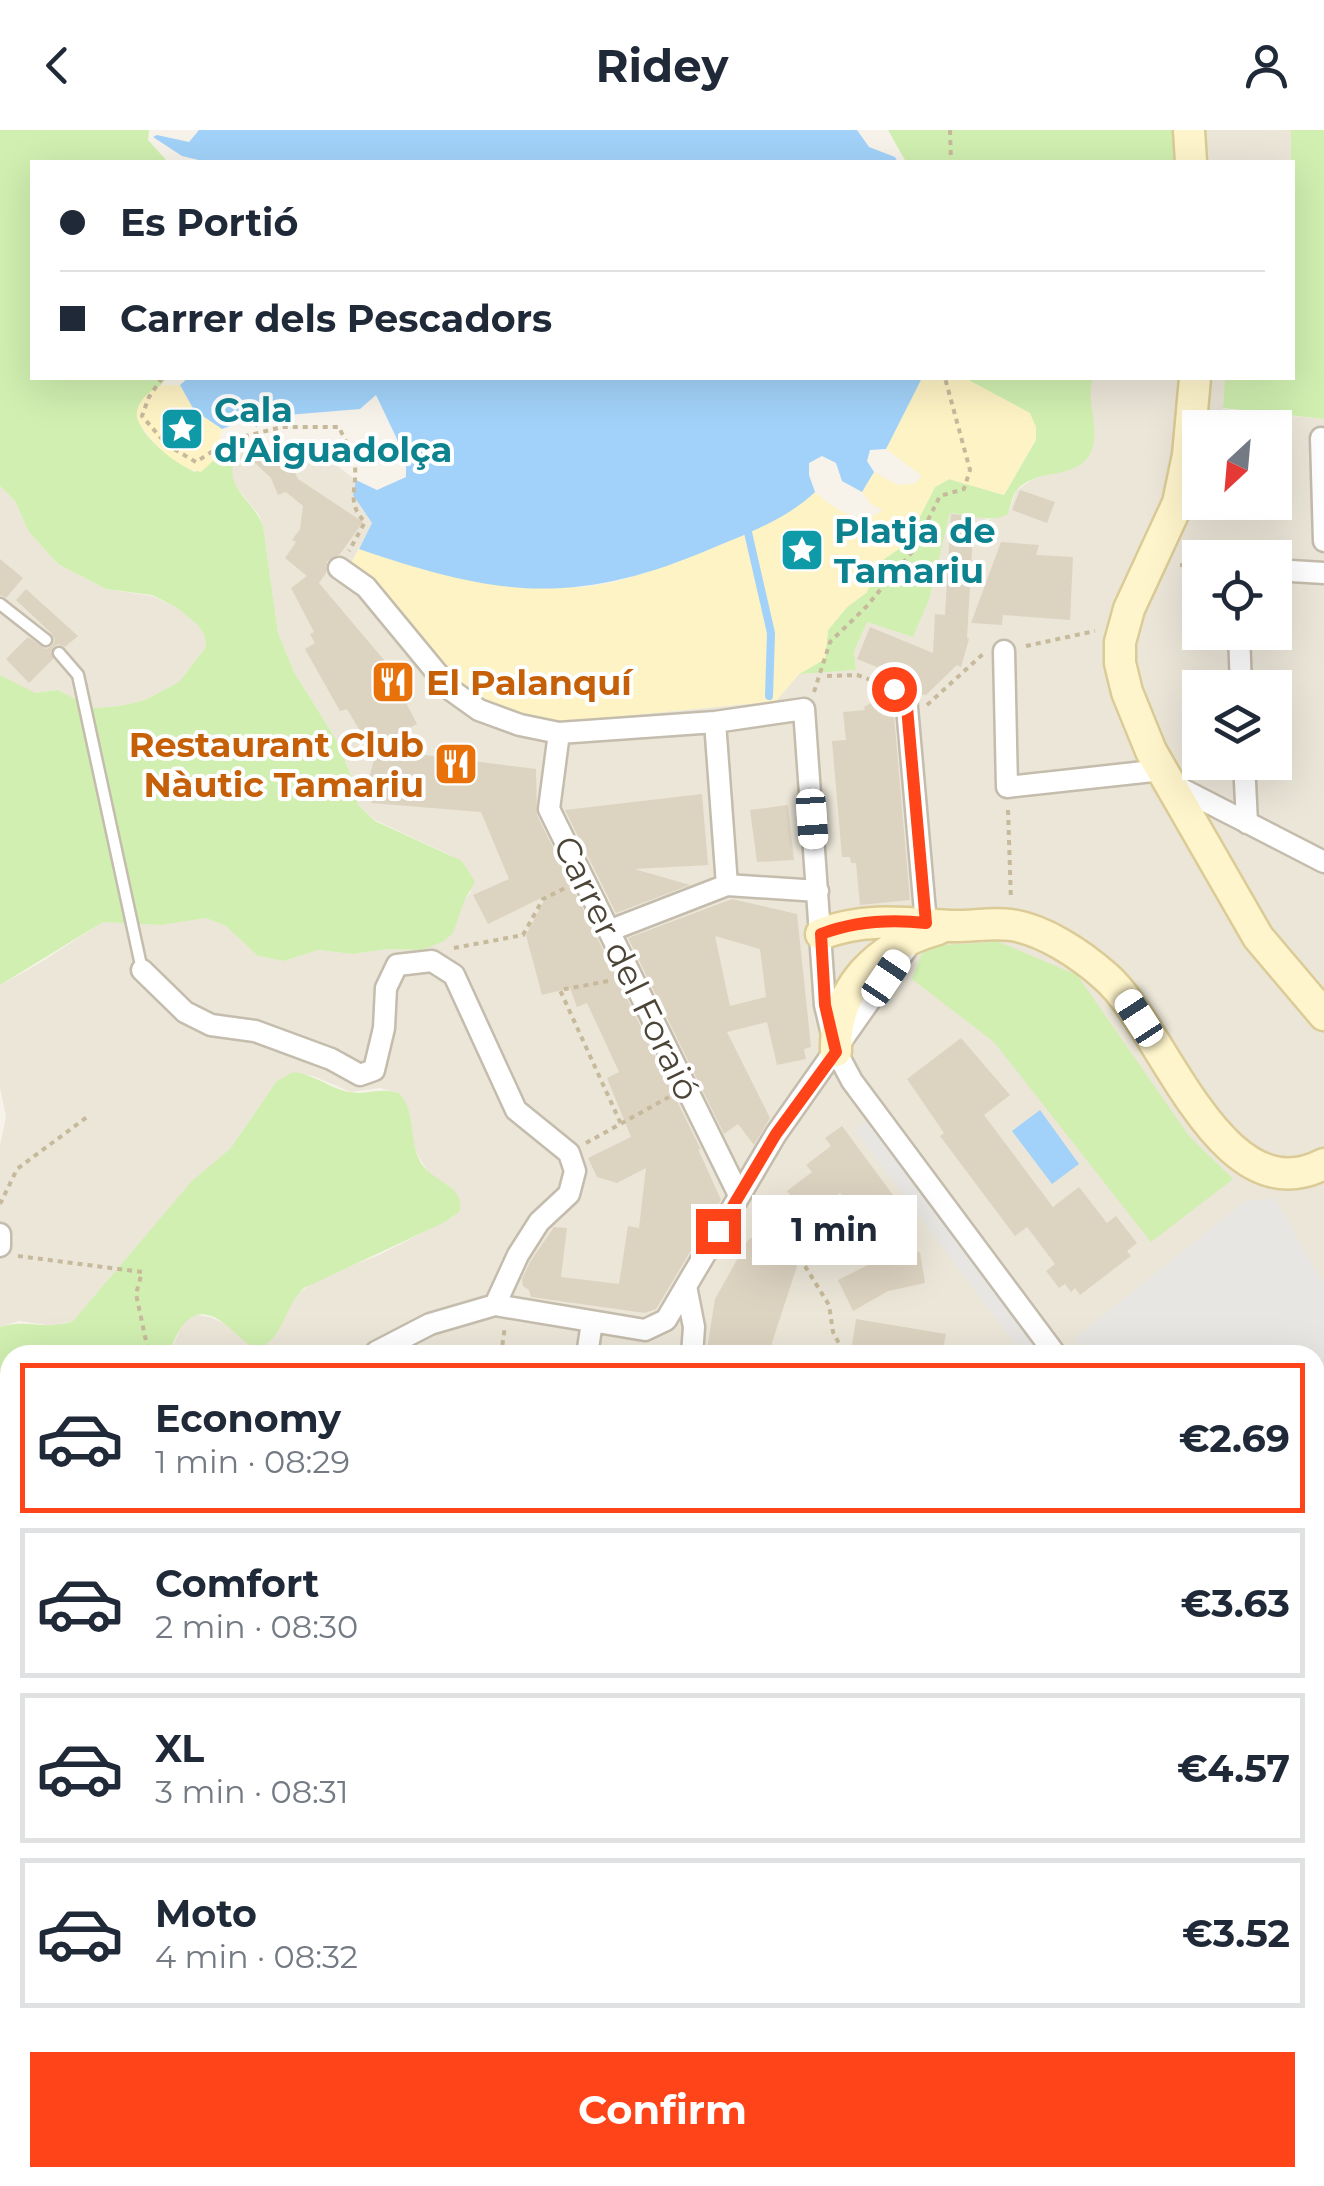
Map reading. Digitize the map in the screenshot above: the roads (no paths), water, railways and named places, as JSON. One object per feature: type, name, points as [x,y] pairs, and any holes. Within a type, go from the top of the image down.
[{"type":"street","points":[[1189,130],[1191,160]]},
{"type":"street","points":[[1196,380],[1188,455],[1178,503],[1129,610],[1120,642],[1120,663],[1127,692],[1162,770],[1258,937],[1324,1015]]},
{"type":"street","points":[[1321,438],[1324,541]]},
{"type":"street","points":[[339,568],[366,588],[451,690],[479,710],[520,725],[560,734],[714,722],[804,709],[821,934],[844,1009]]},
{"type":"street","points":[[1292,571],[1324,573]]},
{"type":"street","points":[[1004,651],[1008,787],[1162,770]]},
{"type":"street","points":[[894,689],[906,696],[931,928]]},
{"type":"street","points":[[714,722],[727,885]]},
{"type":"street","name":"Carrer del Foraió","points":[[560,734],[549,809],[686,1087],[744,1186]]},
{"type":"street","points":[[1162,770],[1176,786],[1324,862]]},
{"type":"street","points":[[1245,780],[1247,823]]},
{"type":"street","points":[[611,930],[727,885],[818,891]]},
{"type":"street","points":[[821,934],[874,921],[931,928],[1012,925],[1065,947],[1121,990],[1212,1130],[1241,1155],[1266,1168],[1290,1173],[1314,1170],[1324,1164]]},
{"type":"street","points":[[931,928],[882,953],[869,966],[844,1009],[836,1030],[836,1052],[852,1082],[1049,1345]]},
{"type":"street","points":[[142,970],[185,1012],[211,1025],[255,1031],[331,1059],[360,1075],[374,1070],[384,1028],[386,988],[397,965],[432,961],[454,975],[516,1110],[569,1153],[575,1172],[569,1194],[538,1222],[518,1255],[501,1306]]},
{"type":"street","points":[[390,1345],[430,1324],[501,1306],[646,1330],[658,1327],[666,1320],[785,1120],[836,1052]]},
{"type":"street","points":[[0,1234],[9,1251]]},
{"type":"street","points":[[686,1286],[694,1327],[693,1345]]},
{"type":"street","points":[[589,1345],[592,1322]]},
{"type":"lane","points":[[0,604],[46,640]]},
{"type":"lane","points":[[59,654],[78,675],[142,970]]},
{"type":"water","points":[[199,130],[857,130],[869,147],[896,160],[199,160],[182,156],[153,137],[189,142]]},
{"type":"water","points":[[186,380],[921,380],[886,449],[870,450],[867,461],[874,472],[862,492],[842,481],[836,463],[822,456],[809,463],[815,492],[793,510],[754,530],[666,566],[620,579],[578,587],[537,588],[454,577],[359,549],[372,523],[353,495],[356,480],[377,490],[406,477],[406,458],[376,395],[360,409],[263,417],[257,427],[243,421],[222,429],[194,410],[180,385]]},
{"type":"water","points":[[1040,1110],[1079,1164],[1052,1184],[1012,1131]]},
{"type":"waterway","points":[[747,528],[771,633],[769,696]]},
{"type":"place","name":"Cala d'Aiguadolça","points":[[182,429]]},
{"type":"place","name":"Platja de Tamariu","points":[[802,550]]},
{"type":"place","name":"El Palanquí","points":[[393,682]]},
{"type":"place","name":"Restaurant Club Nàutic Tamariu","points":[[456,764]]}]
